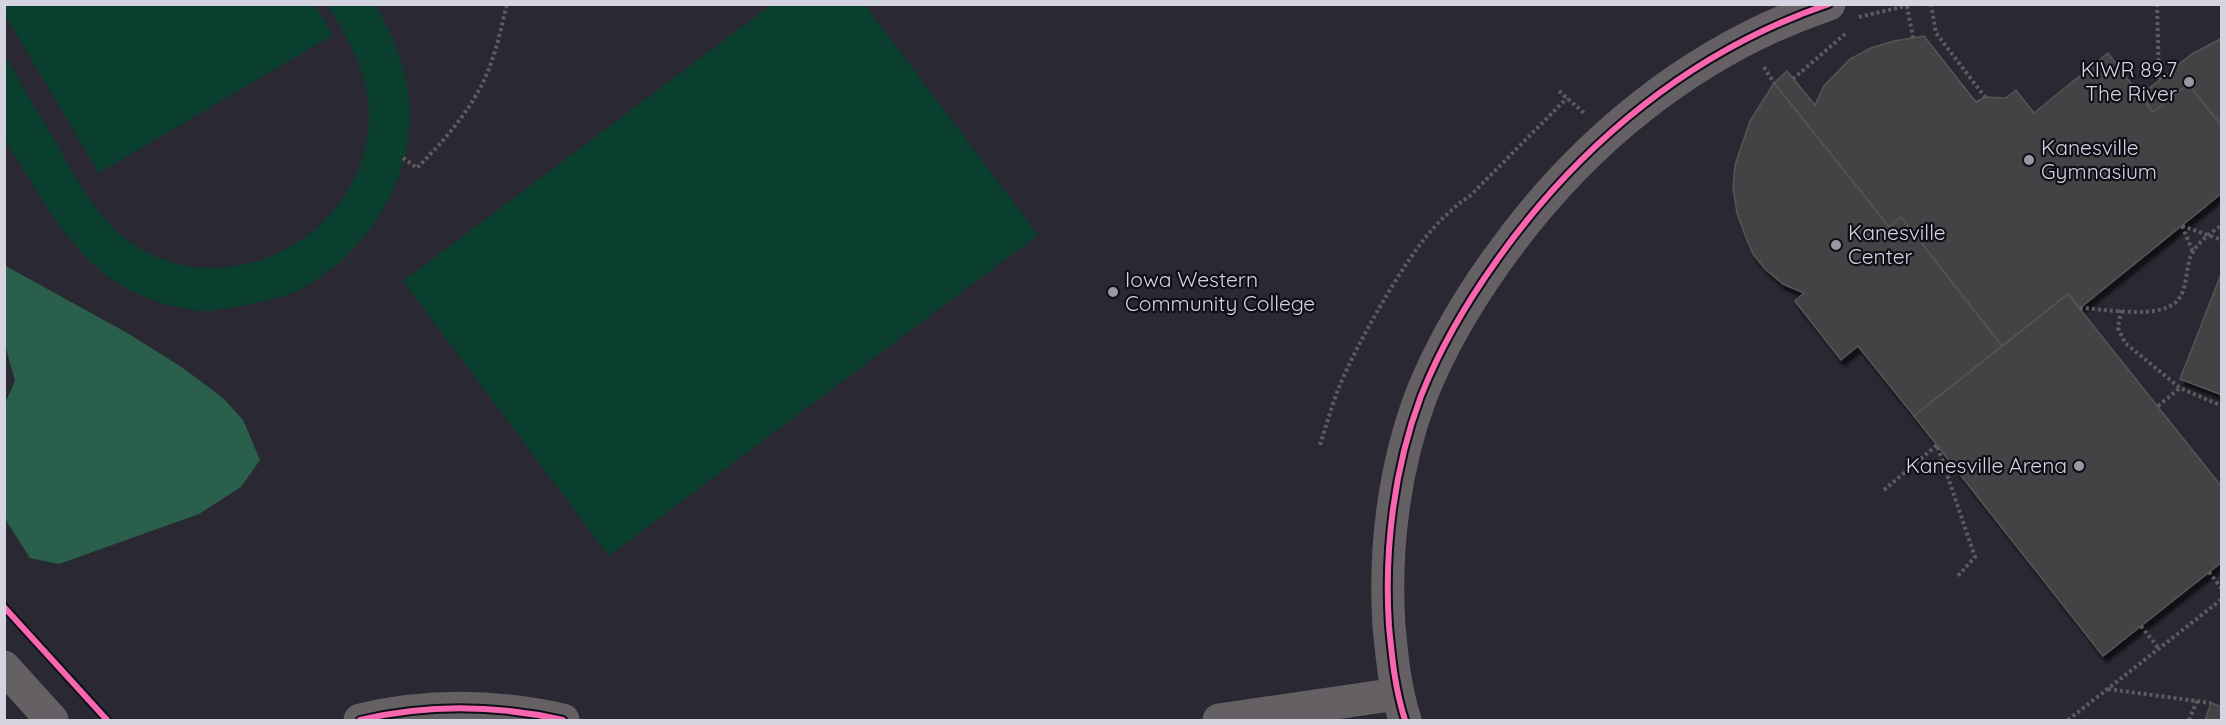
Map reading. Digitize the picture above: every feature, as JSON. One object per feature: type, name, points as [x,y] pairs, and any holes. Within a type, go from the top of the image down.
[{"type":"street","points":[[1219,720],[1401,707],[1388,603],[1390,521],[1404,455],[1421,396],[1448,337],[1480,283],[1512,238],[1566,175],[1634,112],[1672,83],[1736,44],[1774,25],[1829,4]]},
{"type":"street","points":[[4,667],[52,720]]},
{"type":"street","points":[[360,720],[440,708],[496,709],[563,720]]},
{"type":"path","points":[[404,158],[417,168],[445,139],[460,117],[491,64],[507,4]]},
{"type":"path","points":[[1860,21],[1868,14],[1914,4]]},
{"type":"path","points":[[1931,4],[1936,33],[1985,97]]},
{"type":"path","points":[[2157,4],[2159,81]]},
{"type":"path","points":[[1907,6],[1912,38]]},
{"type":"path","points":[[1793,79],[1851,29]]},
{"type":"path","points":[[1758,59],[1774,82]]},
{"type":"path","points":[[1320,445],[1341,382],[1355,352],[1413,253],[1436,222],[1471,195],[1568,98],[1559,91]]},
{"type":"path","points":[[2080,308],[2151,311],[2169,307],[2182,296],[2193,252],[2207,236],[2222,225]]},
{"type":"path","points":[[2193,252],[2182,226],[2222,240]]},
{"type":"path","points":[[2121,310],[2118,328],[2125,343],[2180,388],[2222,406]]},
{"type":"path","points":[[2158,406],[2180,388]]},
{"type":"path","points":[[1884,490],[1937,445],[1975,557],[1956,578]]},
{"type":"path","points":[[2209,572],[2222,589]]},
{"type":"path","points":[[2068,720],[2222,599]]},
{"type":"path","points":[[2141,626],[2159,649]]},
{"type":"path","points":[[2108,689],[2211,703]]},
{"type":"path","points":[[2189,720],[2196,701]]},
{"type":"green space","points":[[772,4],[865,5],[1038,235],[609,556],[403,281]]},
{"type":"green space","points":[[4,5],[315,5],[333,35],[99,173],[5,15]]},
{"type":"green space","points":[[328,5],[375,5],[402,63],[410,115],[407,147],[398,177],[385,205],[368,231],[348,255],[324,275],[285,296],[209,311],[184,309],[157,302],[120,285],[99,269],[59,225],[8,144],[3,122],[5,55],[80,184],[109,224],[134,245],[176,263],[219,268],[261,260],[299,242],[331,214],[355,178],[367,137],[367,91],[356,57]]},
{"type":"green space","points":[[4,265],[129,334],[183,368],[223,398],[243,420],[260,460],[241,487],[199,514],[59,564],[30,558],[7,522],[5,513],[5,403],[15,381],[5,345]]},
{"type":"building","name":"Kanesville Gymnasium","points":[[1924,36],[1976,102],[1985,97],[2006,98],[2016,90],[2034,113],[2108,53],[2153,112],[2188,84],[2222,126],[2222,193],[2080,308],[2068,294],[2002,346],[1901,217],[1889,227],[1774,83],[1787,71],[1815,105],[1824,86],[1850,59],[1871,48]]},
{"type":"building","name":"KIWR 89.7 The River","points":[[2222,38],[2222,126],[2188,84],[2153,112],[2141,95],[2192,54]]},
{"type":"building","name":"Kanesville Center","points":[[1774,83],[1889,227],[1901,217],[2002,346],[1914,416],[1858,346],[1841,360],[1795,301],[1804,293],[1783,284],[1765,269],[1753,254],[1745,235],[1737,213],[1733,188],[1735,165],[1750,121]]},
{"type":"building","points":[[2222,272],[2222,395],[2180,379]]},
{"type":"building","name":"Kanesville Arena","points":[[2068,294],[2222,487],[2222,562],[2103,656],[1914,416]]},
{"type":"building","points":[[2211,703],[2222,707],[2222,720],[2205,720]]},
{"type":"cycle path","points":[[1405,720],[1396,685],[1389,626],[1388,568],[1393,509],[1404,451],[1421,396],[1445,343],[1475,292],[1530,217],[1565,177],[1643,105],[1686,74],[1731,47],[1779,23],[1829,4]]},
{"type":"cycle path","points":[[4,607],[107,720]]},
{"type":"cycle path","points":[[360,720],[411,711],[462,708],[512,711],[563,720]]},
{"type":"place","name":"KIWR 89.7 The River","points":[[2189,82]]},
{"type":"place","name":"Kanesville Gymnasium","points":[[2029,160]]},
{"type":"place","name":"Kanesville Center","points":[[1836,245]]},
{"type":"place","name":"Iowa Western Community College","points":[[1113,292]]},
{"type":"place","name":"Kanesville Arena","points":[[2079,466]]}]
